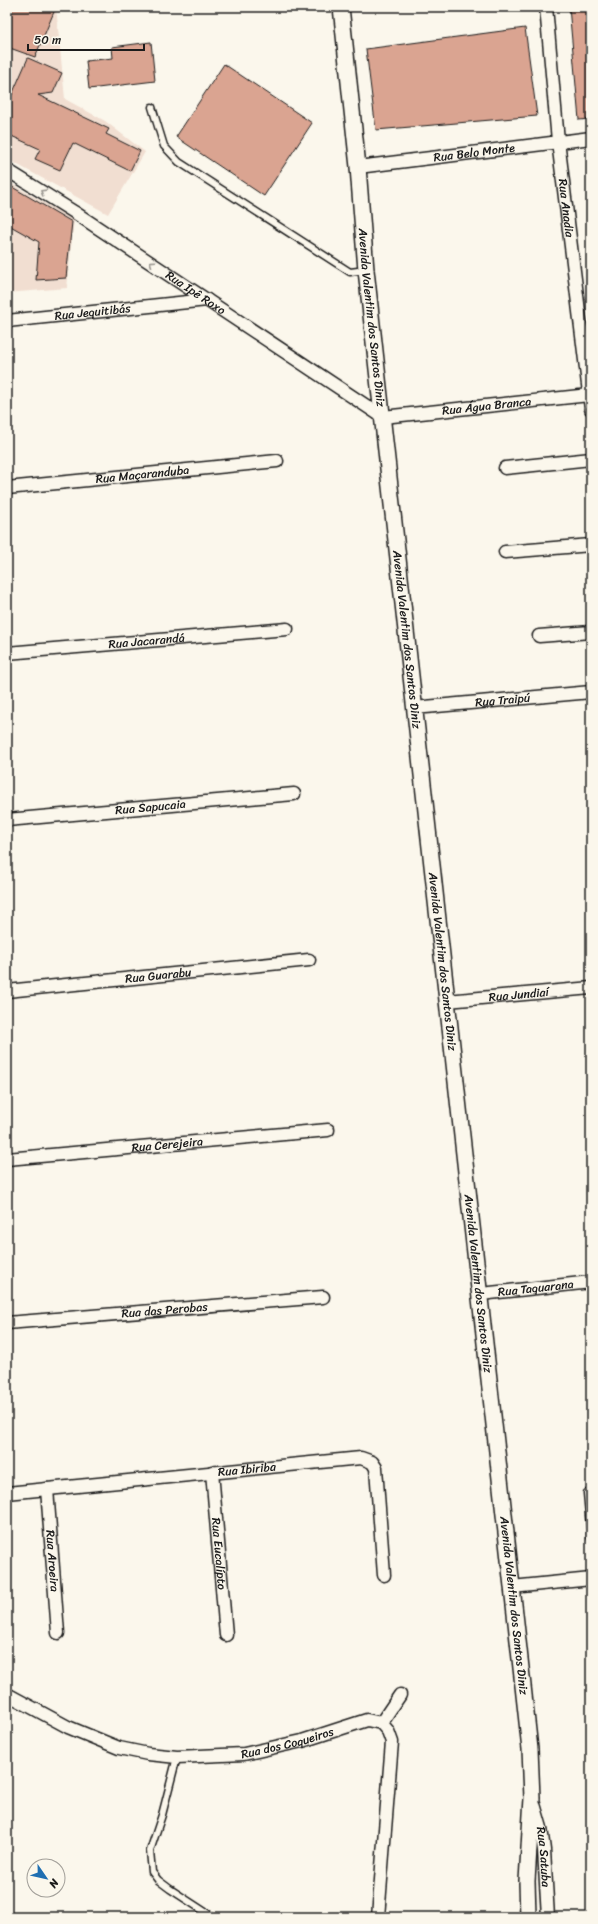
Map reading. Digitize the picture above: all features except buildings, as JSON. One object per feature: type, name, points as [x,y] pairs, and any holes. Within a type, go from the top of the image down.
[{"type":"street","name":"Avenida Valentim dos Santos Diniz","points":[[341,7],[358,167],[366,270],[481,1294],[530,1749],[532,1798],[527,1881],[528,1917]]},
{"type":"street","name":"Rua Anadia","points":[[546,7],[558,141],[590,402]]},
{"type":"street","name":"Rua Belo Monte","points":[[358,167],[591,138]]},
{"type":"street","name":"Rua Ipê Roxo","points":[[7,170],[74,212],[383,417]]},
{"type":"street","points":[[178,303],[187,287]]},
{"type":"street","name":"Rua Jequitibás","points":[[7,321],[207,300]]},
{"type":"street","name":"Rua Água Branca","points":[[383,417],[590,402]]},
{"type":"street","points":[[505,468],[591,459]]},
{"type":"street","name":"Rua Maçaranduba","points":[[7,488],[277,461]]},
{"type":"street","points":[[504,552],[591,545]]},
{"type":"street","name":"Rua Jacarandá","points":[[7,653],[287,629]]},
{"type":"street","points":[[539,636],[591,632]]},
{"type":"street","name":"Rua Traipú","points":[[414,708],[591,692]]},
{"type":"street","name":"Rua Sapucaia","points":[[7,820],[294,794]]},
{"type":"street","name":"Rua Guarabu","points":[[7,991],[309,960]]},
{"type":"street","name":"Rua Jundiaí","points":[[447,1001],[591,988]]},
{"type":"street","name":"Rua Cerejeira","points":[[7,1159],[328,1130]]},
{"type":"street","name":"Rua Taquarana","points":[[481,1294],[591,1282]]},
{"type":"street","name":"Rua das Perobas","points":[[7,1323],[323,1297]]},
{"type":"street","name":"Rua Ibiriba","points":[[7,1494],[361,1458],[372,1462],[376,1468],[384,1575]]},
{"type":"street","name":"Rua Eucalípto","points":[[212,1472],[226,1635]]},
{"type":"street","name":"Rua Aroeira","points":[[47,1489],[58,1633]]},
{"type":"street","points":[[512,1587],[591,1579]]},
{"type":"street","name":"Rua dos Coqueiros","points":[[7,1694],[68,1727],[119,1748],[148,1754],[177,1757],[244,1754],[302,1741],[367,1720],[381,1724]]},
{"type":"street","points":[[378,1917],[392,1742],[388,1731],[381,1724],[400,1695]]},
{"type":"street","name":"Rua Satuba","points":[[532,1798],[541,1828],[544,1850],[548,1917]]},
{"type":"lane","points":[[152,107],[164,146],[179,162],[350,272],[366,270]]},
{"type":"lane","points":[[587,1493],[591,1538]]},
{"type":"lane","points":[[177,1757],[162,1815],[150,1852],[152,1872],[158,1880],[170,1890],[214,1917]]},
{"type":"shaded area","points":[[7,7],[56,7],[65,99],[105,121],[145,152],[108,214],[7,159]]},
{"type":"shaded area","points":[[7,181],[74,220],[67,288],[7,293]]}]
